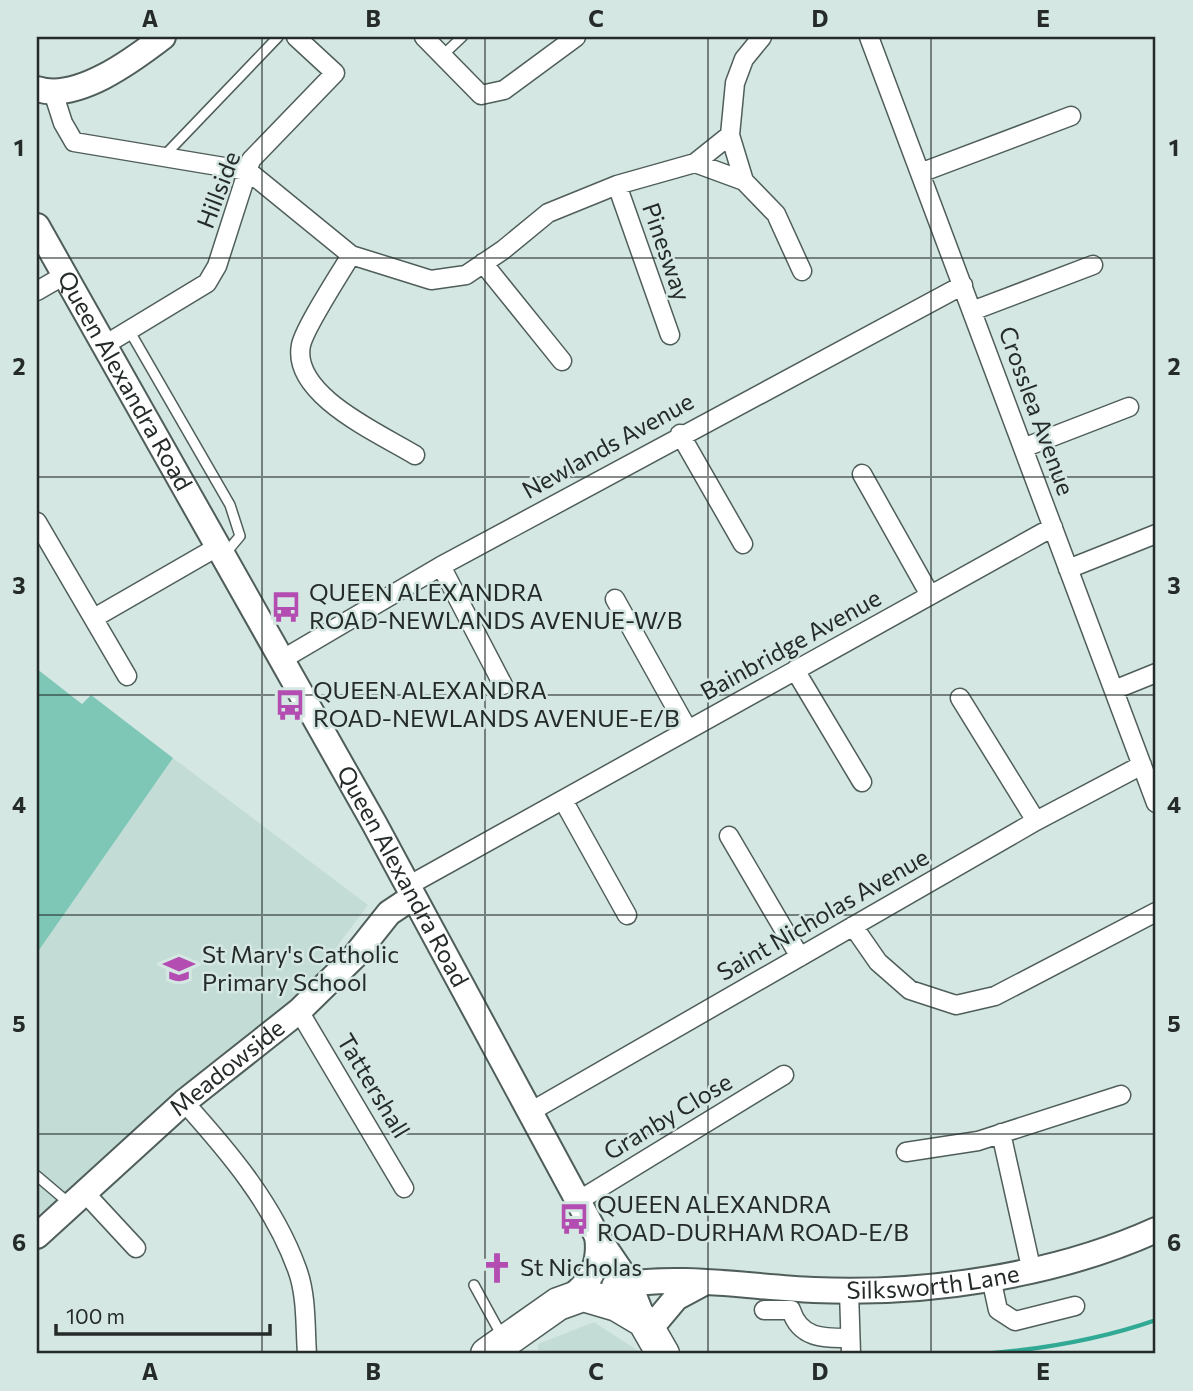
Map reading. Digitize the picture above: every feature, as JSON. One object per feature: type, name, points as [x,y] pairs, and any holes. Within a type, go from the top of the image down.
[{"type":"highway","points":[[499,1349],[577,1296],[617,1305],[652,1335]]},
{"type":"street","points":[[163,37],[130,63],[103,78],[42,91],[74,142],[247,172],[351,255],[431,280],[466,275],[548,213],[617,185],[695,163],[730,135]]},
{"type":"street","name":"Hillside","points":[[103,346],[208,283],[217,266],[251,160],[335,74],[296,37]]},
{"type":"street","points":[[424,37],[481,95],[504,90],[576,37]]},
{"type":"street","points":[[744,181],[730,135],[735,83],[744,59],[762,37]]},
{"type":"street","name":"Crosslea Avenue","points":[[869,37],[1156,803]]},
{"type":"street","points":[[920,173],[1070,116]]},
{"type":"street","points":[[695,163],[744,181],[776,214],[802,271]]},
{"type":"street","name":"Pinesway","points":[[617,185],[670,335]]},
{"type":"street","name":"Queen Alexandra Road","points":[[37,226],[283,659],[597,1236],[629,1283],[652,1335]]},
{"type":"street","points":[[351,255],[301,344],[301,369],[324,399],[415,455]]},
{"type":"street","points":[[483,263],[562,361]]},
{"type":"street","points":[[972,311],[1093,265]]},
{"type":"street","points":[[37,290],[64,276]]},
{"type":"street","name":"Newlands Avenue","points":[[283,659],[441,566],[962,285]]},
{"type":"street","points":[[1023,448],[1129,407]]},
{"type":"street","points":[[680,435],[743,544]]},
{"type":"street","points":[[862,474],[930,595]]},
{"type":"street","points":[[37,522],[44,550],[94,618],[127,677]]},
{"type":"street","name":"Bainbridge Avenue","points":[[410,892],[563,800],[1053,527]]},
{"type":"street","points":[[1068,569],[1156,534]]},
{"type":"street","points":[[94,618],[222,551]]},
{"type":"street","points":[[441,566],[503,685]]},
{"type":"street","points":[[615,599],[688,730]]},
{"type":"street","points":[[796,670],[862,782]]},
{"type":"street","points":[[1114,690],[1156,673]]},
{"type":"street","points":[[960,698],[1036,821]]},
{"type":"street","name":"Saint Nicholas Avenue","points":[[530,1112],[1036,821],[1142,765]]},
{"type":"street","points":[[563,800],[627,915]]},
{"type":"street","points":[[729,836],[800,957]]},
{"type":"street","name":"Meadowside","points":[[37,1236],[184,1102],[299,1011],[354,957],[389,913],[410,892]]},
{"type":"street","points":[[853,926],[878,962],[910,990],[956,1005],[995,996],[1156,912]]},
{"type":"street","name":"Tattershall","points":[[299,1011],[404,1188]]},
{"type":"street","name":"Granby Close","points":[[578,1200],[784,1075]]},
{"type":"street","points":[[906,1152],[978,1140],[1121,1095]]},
{"type":"street","points":[[184,1102],[247,1176],[284,1241],[298,1271],[304,1306],[307,1354]]},
{"type":"street","points":[[1001,1133],[1032,1272]]},
{"type":"street","points":[[78,1199],[136,1248]]},
{"type":"street","name":"Silksworth Lane","points":[[577,1296],[629,1283],[673,1279],[849,1292],[991,1278],[1032,1272],[1156,1230]]},
{"type":"street","points":[[577,1296],[597,1263],[597,1236]]},
{"type":"street","points":[[991,1278],[998,1310],[1015,1321],[1075,1306]]},
{"type":"street","points":[[652,1335],[677,1298],[704,1283]]},
{"type":"street","points":[[764,1310],[791,1310],[803,1331],[850,1346],[849,1292]]},
{"type":"lane","points":[[164,156],[278,37]]},
{"type":"lane","points":[[443,55],[462,37]]},
{"type":"lane","points":[[129,330],[230,505],[240,536],[222,551]]},
{"type":"lane","points":[[37,1176],[78,1199]]},
{"type":"lane","points":[[474,1285],[499,1349]]},
{"type":"shaded area","name":"St Mary's Catholic Primary School","points":[[173,758],[368,905],[309,984],[100,1166],[37,1216],[37,953]]},
{"type":"shaded area","points":[[594,1322],[643,1354],[573,1354],[538,1350],[538,1344]]},
{"type":"green space","points":[[37,669],[82,704],[91,695],[173,758],[37,953]]},
{"type":"waterway","points":[[984,1354],[1071,1343],[1156,1320]]},
{"type":"place","name":"QUEEN ALEXANDRA ROAD-NEWLANDS AVENUE-W/B","points":[[286,607]]},
{"type":"place","name":"QUEEN ALEXANDRA ROAD-NEWLANDS AVENUE-E/B","points":[[290,705]]},
{"type":"place","name":"St Mary's Catholic Primary School","points":[[179,969]]},
{"type":"place","name":"QUEEN ALEXANDRA ROAD-DURHAM ROAD-E/B","points":[[574,1219]]},
{"type":"place","name":"St Nicholas","points":[[497,1268]]}]
